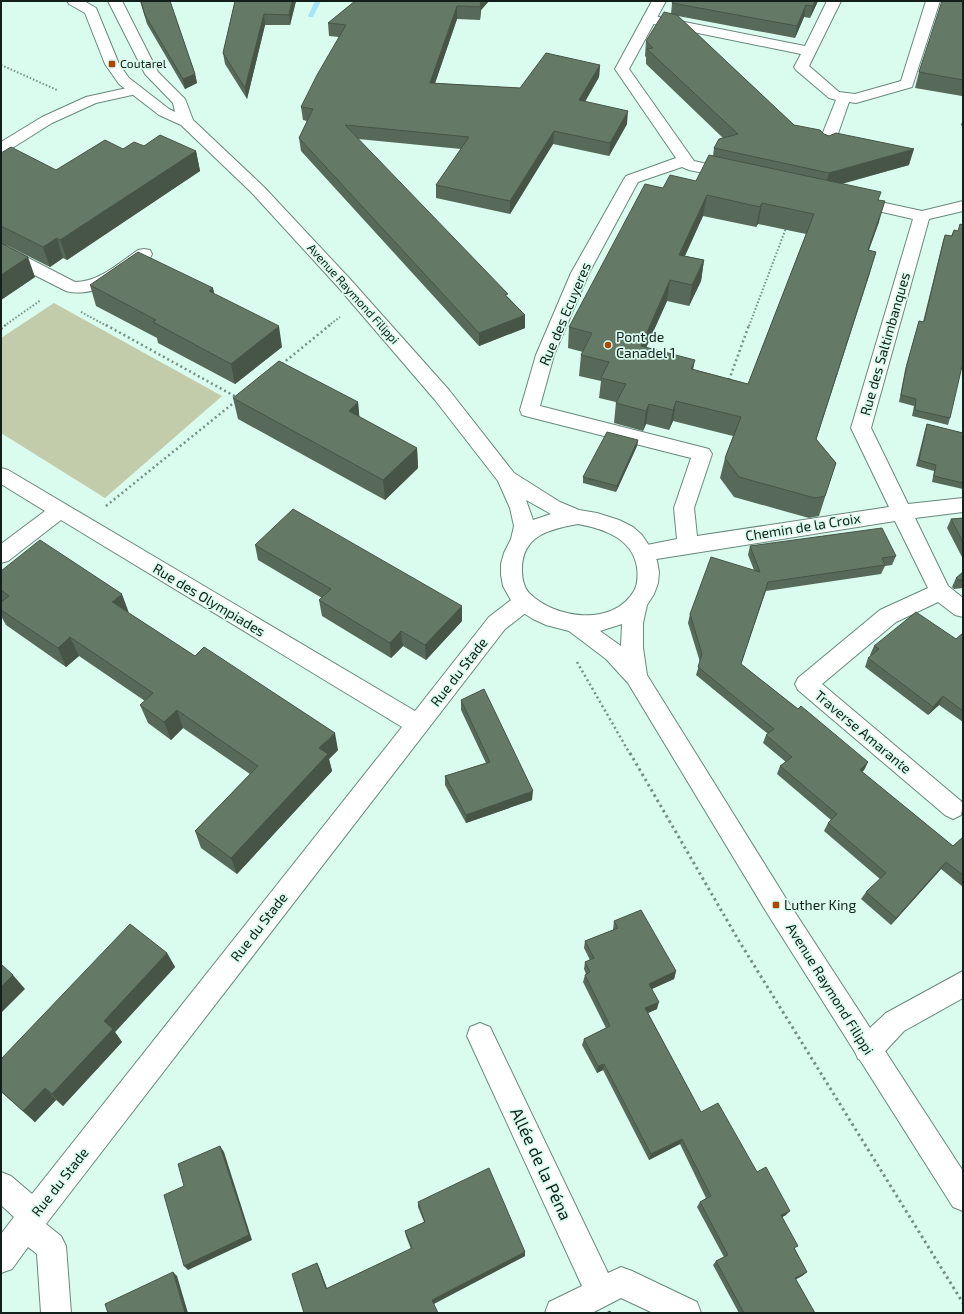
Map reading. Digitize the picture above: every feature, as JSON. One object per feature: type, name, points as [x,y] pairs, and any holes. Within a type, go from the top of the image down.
[{"type":"street","name":"Avenue Raymond Filippi","points":[[74,1],[91,11],[112,64],[124,81],[164,112],[186,122],[258,190],[360,301],[442,395],[507,478],[520,508],[524,526],[521,540]]},
{"type":"street","name":"Avenue Raymond Filippi","points":[[115,1],[152,74],[180,102],[186,122]]},
{"type":"street","points":[[659,1],[622,69],[689,165],[750,178]]},
{"type":"street","points":[[834,1],[801,67],[834,95],[856,99],[907,84],[933,1]]},
{"type":"street","points":[[649,19],[809,51]]},
{"type":"street","points":[[1,148],[47,120],[86,102],[136,90]]},
{"type":"street","points":[[826,145],[844,97]]},
{"type":"street","name":"Rue des Ecuyeres","points":[[686,160],[632,179],[580,273],[545,355],[529,410],[702,454],[684,508],[688,545]]},
{"type":"street","points":[[840,198],[922,216],[963,206]]},
{"type":"street","name":"Rue des Saltimbanques","points":[[922,216],[861,428],[903,512],[940,592]]},
{"type":"street","points":[[1,251],[72,287],[82,288],[102,281],[144,254]]},
{"type":"street","name":"Rue des Olympiades","points":[[1,475],[418,725]]},
{"type":"street","name":"Avenue Raymond Filippi","points":[[507,478],[553,507],[578,517]]},
{"type":"street","name":"Chemin de la Croix","points":[[644,553],[903,512],[963,505]]},
{"type":"street","points":[[1,555],[60,510]]},
{"type":"street","points":[[578,517],[598,520],[618,527],[634,539],[644,553],[649,570],[647,587],[637,603],[620,616],[599,623],[565,622],[538,613],[524,602],[514,587],[509,571],[512,554],[521,540],[536,528],[556,520],[578,517]]},
{"type":"street","points":[[940,592],[963,609]]},
{"type":"street","name":"Traverse Amarante","points":[[940,592],[888,616],[806,684],[953,808]]},
{"type":"street","name":"Rue du Stade","points":[[1,1258],[497,623],[524,602]]},
{"type":"street","name":"Avenue Raymond Filippi","points":[[636,677],[630,648],[631,623],[637,603]]},
{"type":"street","name":"Avenue Raymond Filippi","points":[[565,622],[614,653],[636,677],[781,911],[963,1197]]},
{"type":"street","points":[[868,1048],[896,1022],[963,984]]},
{"type":"street","name":"Allée de la Péna","points":[[480,1036],[601,1292]]},
{"type":"street","points":[[1,1186],[51,1246],[56,1313]]},
{"type":"street","points":[[560,1313],[621,1282],[686,1313]]},
{"type":"path","points":[[1,65],[86,102]]},
{"type":"path","points":[[727,387],[788,222]]},
{"type":"path","points":[[1,329],[64,283]]},
{"type":"path","points":[[281,364],[360,301]]},
{"type":"path","points":[[76,309],[239,399],[84,524]]},
{"type":"path","points":[[565,622],[578,665],[739,941],[963,1303]]},
{"type":"green space","points":[[54,303],[222,396],[105,498],[1,433],[1,338]]},
{"type":"building","points":[[141,1],[170,1],[195,74],[183,79],[145,15]]},
{"type":"building","points":[[235,1],[292,1],[289,15],[264,14],[245,88],[223,53]]},
{"type":"building","points":[[355,1],[481,1],[480,7],[457,6],[430,83],[520,88],[546,53],[600,65],[579,100],[628,111],[610,143],[554,131],[510,201],[436,185],[469,137],[345,125],[508,294],[505,295],[525,315],[479,333],[299,138],[313,109],[301,107],[317,75],[346,25],[328,23]]},
{"type":"building","points":[[673,1],[815,1],[813,6],[806,5],[797,26],[672,3]]},
{"type":"building","points":[[942,1],[963,1],[963,80],[919,72]]},
{"type":"building","points":[[664,12],[677,15],[794,125],[820,130],[829,136],[836,133],[914,149],[829,173],[714,148],[719,139],[738,134],[647,49],[653,48],[646,41]]},
{"type":"building","points":[[160,135],[196,151],[60,240],[57,238],[43,247],[1,226],[1,153],[11,147],[56,170],[105,140],[123,149],[134,142],[144,146]]},
{"type":"building","name":"Pont de Canadel 1","points":[[709,155],[881,192],[878,200],[885,201],[868,250],[876,252],[816,439],[836,463],[825,496],[815,498],[739,477],[725,458],[741,417],[676,401],[673,410],[649,404],[646,411],[616,403],[626,384],[601,378],[609,362],[581,355],[592,333],[569,327],[645,184],[663,188],[670,175],[696,181]],"holes":[[[707,195],[760,207],[762,203],[814,214],[748,384],[691,369],[695,360],[641,346],[670,280],[692,285],[704,260],[679,255]]]},
{"type":"building","points":[[960,224],[963,225],[963,362],[950,418],[915,410],[916,399],[901,395],[907,364],[919,321],[924,322],[945,235],[952,236],[954,230],[958,231]]},
{"type":"building","points":[[1,243],[28,257],[1,275]]},
{"type":"building","points":[[138,252],[213,288],[209,291],[279,326],[231,364],[153,322],[156,320],[90,285]]},
{"type":"building","points":[[279,361],[358,402],[349,411],[417,448],[383,480],[233,398]]},
{"type":"building","points":[[927,424],[963,433],[963,483],[934,476],[936,465],[919,460]]},
{"type":"building","points":[[607,432],[638,440],[617,486],[583,477]]},
{"type":"building","points":[[293,509],[462,606],[425,645],[401,631],[390,643],[319,600],[331,589],[255,545]]},
{"type":"building","points":[[963,518],[963,542],[951,519]]},
{"type":"building","points":[[882,528],[896,556],[882,558],[885,565],[768,582],[741,664],[798,709],[801,706],[868,762],[860,770],[953,846],[963,837],[963,875],[946,862],[896,918],[866,892],[886,873],[828,823],[837,814],[780,766],[792,757],[766,735],[774,729],[698,667],[702,654],[690,614],[711,557],[760,572],[750,546]]},
{"type":"building","points":[[40,540],[122,594],[112,602],[195,656],[204,647],[335,733],[319,748],[328,754],[231,858],[195,831],[258,766],[177,710],[164,722],[140,705],[153,693],[70,637],[58,648],[1,610],[1,602],[9,596],[1,590],[1,571]]},
{"type":"building","points":[[963,572],[963,580],[956,578]]},
{"type":"building","points":[[916,612],[956,639],[963,633],[963,711],[943,696],[933,707],[868,658],[879,649],[874,646]]},
{"type":"building","points":[[484,689],[533,791],[466,815],[445,776],[490,762],[461,700]]},
{"type":"building","points":[[641,910],[676,971],[649,984],[659,1002],[645,1008],[701,1112],[718,1103],[757,1172],[766,1167],[790,1211],[781,1215],[798,1246],[794,1248],[807,1272],[795,1278],[815,1313],[744,1313],[716,1261],[728,1255],[700,1202],[711,1196],[682,1139],[651,1154],[604,1064],[598,1066],[584,1039],[610,1026],[585,975],[590,972],[585,962],[594,958],[585,941],[618,928],[614,921]]},
{"type":"building","points":[[130,924],[167,953],[104,1021],[113,1029],[52,1094],[45,1088],[23,1111],[1,1091],[1,1059]]},
{"type":"building","points":[[1,964],[13,975],[1,987]]},
{"type":"building","points":[[220,1146],[249,1235],[184,1266],[164,1195],[184,1186],[178,1164]]},
{"type":"building","points":[[489,1168],[525,1252],[432,1300],[438,1313],[304,1313],[292,1274],[317,1263],[326,1289],[412,1248],[405,1231],[425,1222],[418,1202]]},
{"type":"building","points":[[173,1272],[185,1313],[108,1313],[105,1304]]},
{"type":"waterway","points":[[311,16],[318,1]]},
{"type":"place","name":"Coutarel","points":[[112,64]]},
{"type":"place","name":"Pont de Canadel 1","points":[[608,345]]},
{"type":"place","name":"Luther King","points":[[776,905]]}]
